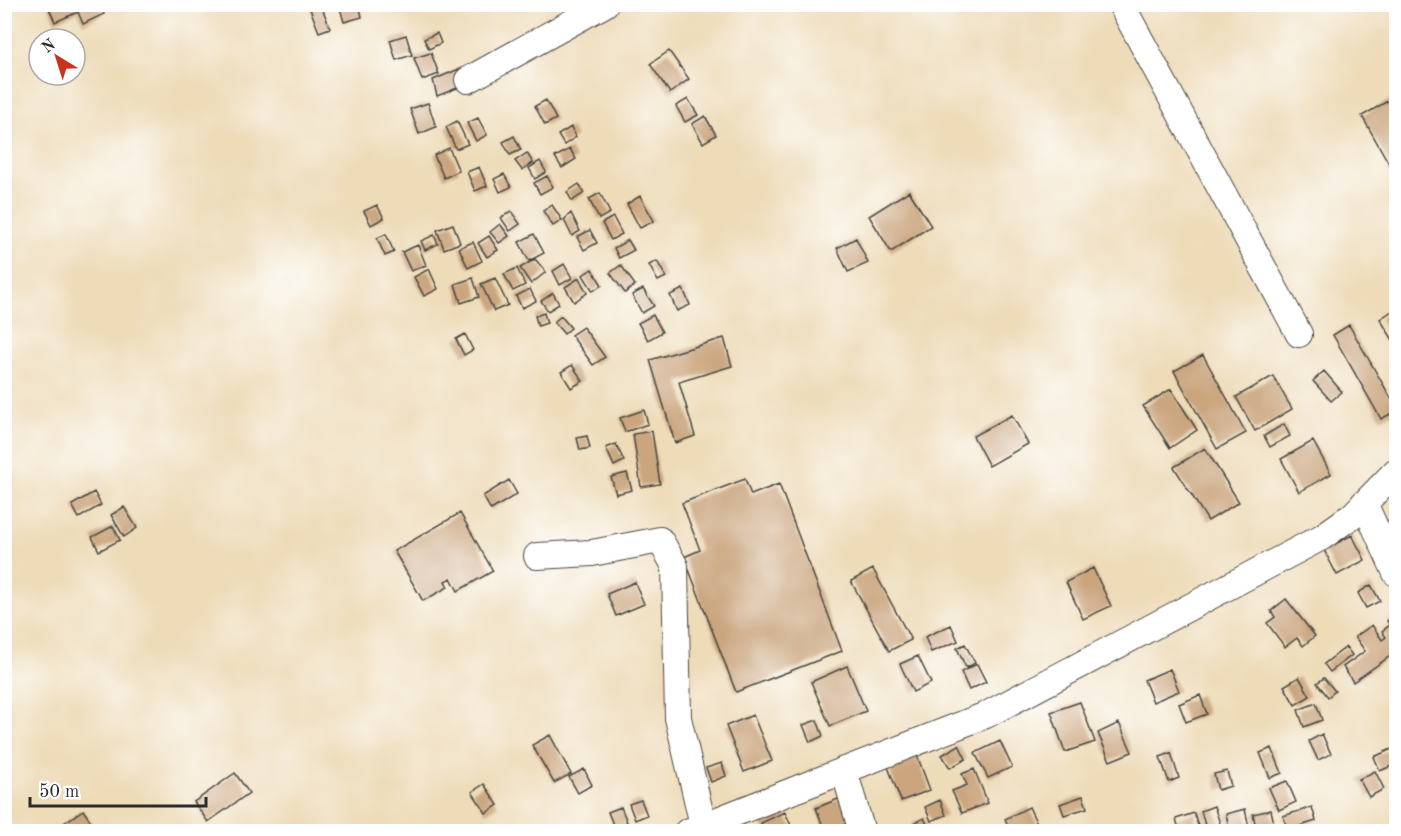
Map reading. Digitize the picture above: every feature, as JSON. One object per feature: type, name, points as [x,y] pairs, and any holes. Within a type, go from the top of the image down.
[{"type":"street","points":[[468,80],[605,4]]},
{"type":"street","points":[[1121,4],[1299,334]]},
{"type":"street","points":[[537,556],[592,553],[660,540],[675,566],[678,718],[707,827],[844,770],[986,715],[1322,537],[1353,515],[1396,471]]},
{"type":"street","points":[[1364,503],[1396,573]]},
{"type":"street","points":[[844,770],[862,831]]},
{"type":"building","points":[[47,4],[100,4],[104,14],[83,24],[78,12],[55,22]]},
{"type":"building","points":[[339,4],[359,4],[362,17],[344,22]]},
{"type":"building","points":[[321,5],[330,28],[319,32],[310,9]]},
{"type":"building","points":[[437,33],[441,43],[429,49],[424,39]]},
{"type":"building","points":[[406,35],[412,55],[396,60],[390,40]]},
{"type":"building","points":[[669,51],[689,79],[670,93],[650,64]]},
{"type":"building","points":[[431,53],[439,74],[422,80],[414,58]]},
{"type":"building","points":[[459,69],[467,84],[437,96],[433,80]]},
{"type":"building","points":[[1396,96],[1396,176],[1362,116]]},
{"type":"building","points":[[688,99],[698,115],[685,122],[676,106]]},
{"type":"building","points":[[546,100],[556,119],[545,125],[535,106]]},
{"type":"building","points":[[428,103],[436,127],[419,134],[410,109]]},
{"type":"building","points":[[705,116],[716,135],[703,143],[692,124]]},
{"type":"building","points":[[478,118],[487,135],[476,141],[467,123]]},
{"type":"building","points":[[457,121],[468,144],[456,149],[446,127]]},
{"type":"building","points":[[571,127],[576,137],[564,145],[558,135]]},
{"type":"building","points":[[514,136],[521,150],[510,155],[503,142]]},
{"type":"building","points":[[449,148],[459,171],[444,178],[434,155]]},
{"type":"building","points":[[570,149],[576,159],[562,168],[555,157]]},
{"type":"building","points":[[527,153],[533,163],[522,170],[515,161]]},
{"type":"building","points":[[540,161],[546,172],[535,179],[529,168]]},
{"type":"building","points":[[479,167],[487,186],[475,191],[467,172]]},
{"type":"building","points":[[504,174],[511,187],[500,192],[494,179]]},
{"type":"building","points":[[547,176],[553,187],[540,194],[534,183]]},
{"type":"building","points":[[579,184],[584,193],[572,201],[567,192]]},
{"type":"building","points":[[909,191],[931,226],[891,252],[869,216]]},
{"type":"building","points":[[600,193],[610,213],[599,219],[589,199]]},
{"type":"building","points":[[640,196],[654,221],[640,228],[627,204]]},
{"type":"building","points":[[377,205],[384,218],[371,225],[364,211]]},
{"type":"building","points":[[552,205],[562,220],[553,226],[543,211]]},
{"type":"building","points":[[511,211],[520,224],[510,231],[501,218]]},
{"type":"building","points":[[571,213],[580,231],[572,236],[564,220]]},
{"type":"building","points":[[613,217],[622,234],[611,240],[602,223]]},
{"type":"building","points":[[453,224],[460,243],[444,249],[437,230]]},
{"type":"building","points":[[500,224],[509,236],[499,243],[490,232]]},
{"type":"building","points":[[590,230],[597,243],[584,250],[577,237]]},
{"type":"building","points":[[386,234],[394,252],[385,256],[377,238]]},
{"type":"building","points":[[534,234],[544,253],[529,261],[519,242]]},
{"type":"building","points":[[434,235],[438,244],[425,250],[421,241]]},
{"type":"building","points":[[489,236],[498,250],[487,257],[478,243]]},
{"type":"building","points":[[856,238],[868,263],[848,272],[837,248]]},
{"type":"building","points":[[628,240],[634,250],[619,258],[614,248]]},
{"type":"building","points":[[473,242],[482,261],[468,268],[459,248]]},
{"type":"building","points":[[418,245],[426,265],[411,271],[402,252]]},
{"type":"building","points":[[535,259],[546,272],[531,284],[520,268]]},
{"type":"building","points":[[657,261],[666,277],[658,281],[649,265]]},
{"type":"building","points":[[564,264],[572,278],[560,285],[553,271]]},
{"type":"building","points":[[621,265],[635,285],[625,293],[610,273]]},
{"type":"building","points":[[517,268],[525,285],[513,291],[504,274]]},
{"type":"building","points":[[429,269],[438,289],[424,296],[414,277]]},
{"type":"building","points":[[592,269],[602,285],[593,291],[583,275]]},
{"type":"building","points":[[473,278],[479,297],[461,303],[455,284]]},
{"type":"building","points":[[495,278],[508,305],[494,311],[481,284]]},
{"type":"building","points":[[579,278],[587,293],[574,302],[565,287]]},
{"type":"building","points":[[530,289],[536,301],[522,308],[516,296]]},
{"type":"building","points":[[643,289],[654,306],[642,313],[632,295]]},
{"type":"building","points":[[683,289],[690,305],[677,311],[670,295]]},
{"type":"building","points":[[553,293],[559,304],[548,311],[541,301]]},
{"type":"building","points":[[1395,309],[1396,311],[1396,345],[1380,319]]},
{"type":"building","points":[[544,313],[547,323],[538,326],[535,316]]},
{"type":"building","points":[[653,315],[662,332],[648,340],[638,323]]},
{"type":"building","points":[[561,316],[571,328],[564,334],[554,322]]},
{"type":"building","points":[[1349,325],[1396,407],[1396,411],[1381,419],[1333,335]]},
{"type":"building","points":[[583,327],[605,357],[593,365],[571,335]]},
{"type":"building","points":[[465,334],[473,350],[464,355],[456,339]]},
{"type":"building","points":[[724,338],[732,366],[679,382],[695,436],[675,443],[650,360]]},
{"type":"building","points":[[1203,355],[1246,433],[1217,449],[1174,371]]},
{"type":"building","points":[[572,365],[583,381],[571,388],[561,372]]},
{"type":"building","points":[[1324,371],[1342,392],[1331,401],[1313,381]]},
{"type":"building","points":[[1273,376],[1292,409],[1255,431],[1236,397]]},
{"type":"building","points":[[1171,389],[1197,430],[1170,448],[1143,406]]},
{"type":"building","points":[[644,410],[648,424],[625,432],[620,418]]},
{"type":"building","points":[[1012,415],[1028,444],[989,466],[973,436]]},
{"type":"building","points":[[1284,424],[1290,436],[1270,447],[1264,436]]},
{"type":"building","points":[[652,431],[660,484],[641,487],[633,434]]},
{"type":"building","points":[[587,436],[590,448],[580,450],[577,438]]},
{"type":"building","points":[[1313,441],[1331,474],[1299,492],[1281,459]]},
{"type":"building","points":[[616,444],[624,461],[614,466],[606,448]]},
{"type":"building","points":[[1205,448],[1239,502],[1208,521],[1174,467]]},
{"type":"building","points":[[627,473],[632,490],[616,494],[611,477]]},
{"type":"building","points":[[745,479],[751,495],[779,484],[842,651],[736,692],[684,557],[700,550],[682,503]]},
{"type":"building","points":[[509,480],[517,494],[491,510],[483,496]]},
{"type":"building","points":[[94,492],[101,505],[79,518],[72,505]]},
{"type":"building","points":[[124,507],[137,528],[124,537],[111,515]]},
{"type":"building","points":[[460,513],[493,571],[458,591],[451,578],[445,581],[448,587],[423,601],[394,551]]},
{"type":"building","points":[[113,526],[120,540],[99,551],[92,537]]},
{"type":"building","points":[[1352,535],[1365,560],[1337,575],[1324,550]]},
{"type":"building","points":[[1093,568],[1111,606],[1083,619],[1066,582]]},
{"type":"building","points":[[873,569],[911,640],[889,651],[851,581]]},
{"type":"building","points":[[635,582],[644,604],[616,616],[607,594]]},
{"type":"building","points":[[1371,585],[1380,601],[1366,608],[1358,593]]},
{"type":"building","points":[[1286,599],[1315,636],[1303,646],[1297,638],[1285,647],[1267,623],[1275,617],[1271,611]]},
{"type":"building","points":[[1396,615],[1396,652],[1353,682],[1343,667],[1365,651],[1355,637],[1372,625],[1382,640],[1386,637],[1382,631],[1390,625],[1387,621]]},
{"type":"building","points":[[951,625],[958,641],[931,652],[925,637]]},
{"type":"building","points":[[965,644],[975,663],[966,668],[957,648]]},
{"type":"building","points":[[1346,647],[1352,655],[1330,672],[1324,664]]},
{"type":"building","points":[[918,656],[931,683],[913,692],[900,664]]},
{"type":"building","points":[[977,664],[986,682],[969,690],[961,672]]},
{"type":"building","points":[[847,666],[866,711],[830,726],[811,682]]},
{"type":"building","points":[[1170,669],[1179,691],[1153,702],[1144,680]]},
{"type":"building","points":[[1299,677],[1310,696],[1295,705],[1284,686]]},
{"type":"building","points":[[1324,678],[1335,691],[1328,697],[1317,683]]},
{"type":"building","points":[[1200,695],[1207,714],[1186,722],[1179,704]]},
{"type":"building","points":[[1080,702],[1095,742],[1065,752],[1051,712]]},
{"type":"building","points":[[1316,703],[1322,720],[1304,727],[1298,710]]},
{"type":"building","points":[[753,715],[772,761],[744,772],[726,726]]},
{"type":"building","points":[[817,720],[823,736],[810,742],[803,725]]},
{"type":"building","points":[[1119,723],[1132,752],[1110,761],[1098,733]]},
{"type":"building","points":[[1322,734],[1331,754],[1318,760],[1309,741]]},
{"type":"building","points":[[550,735],[571,774],[554,783],[532,745]]},
{"type":"building","points":[[1000,741],[1012,767],[988,778],[975,753]]},
{"type":"building","points":[[959,745],[966,759],[950,768],[942,755]]},
{"type":"building","points":[[1396,747],[1396,764],[1380,771],[1374,757]]},
{"type":"building","points":[[1272,748],[1282,773],[1270,778],[1260,753]]},
{"type":"building","points":[[1171,753],[1179,778],[1169,782],[1160,757]]},
{"type":"building","points":[[917,755],[930,790],[901,801],[888,767]]},
{"type":"building","points":[[722,763],[726,776],[711,782],[706,768]]},
{"type":"building","points":[[584,769],[592,785],[578,793],[569,777]]},
{"type":"building","points":[[974,769],[988,803],[962,813],[952,791],[967,785],[962,774]]},
{"type":"building","points":[[1227,771],[1231,786],[1218,790],[1214,774]]},
{"type":"building","points":[[1375,771],[1384,789],[1369,797],[1359,779]]},
{"type":"building","points":[[235,773],[249,793],[208,822],[194,802]]},
{"type":"building","points":[[1287,781],[1296,802],[1279,810],[1269,788]]},
{"type":"building","points":[[484,784],[498,805],[486,813],[472,792]]},
{"type":"building","points":[[1083,796],[1087,808],[1064,815],[1060,804]]},
{"type":"building","points":[[843,797],[853,822],[825,832],[816,808]]},
{"type":"building","points":[[641,800],[647,815],[635,820],[629,804]]},
{"type":"building","points":[[940,800],[946,815],[931,821],[925,807]]},
{"type":"building","points":[[1214,806],[1223,832],[1207,832],[1201,811]]},
{"type":"building","points":[[621,807],[627,822],[614,827],[608,812]]},
{"type":"building","points":[[1029,807],[1039,828],[1033,832],[1011,832],[1005,819]]},
{"type":"building","points":[[1312,807],[1316,821],[1288,830],[1283,816]]},
{"type":"building","points":[[1245,809],[1250,832],[1230,832],[1226,814]]},
{"type":"building","points":[[83,810],[98,832],[70,832],[64,823]]},
{"type":"building","points":[[1271,810],[1276,832],[1257,832],[1253,814]]},
{"type":"building","points":[[785,812],[793,830],[765,832],[761,823]]},
{"type":"building","points":[[1194,813],[1200,832],[1180,832],[1176,819]]},
{"type":"building","points":[[924,818],[931,832],[915,832],[912,824]]}]
